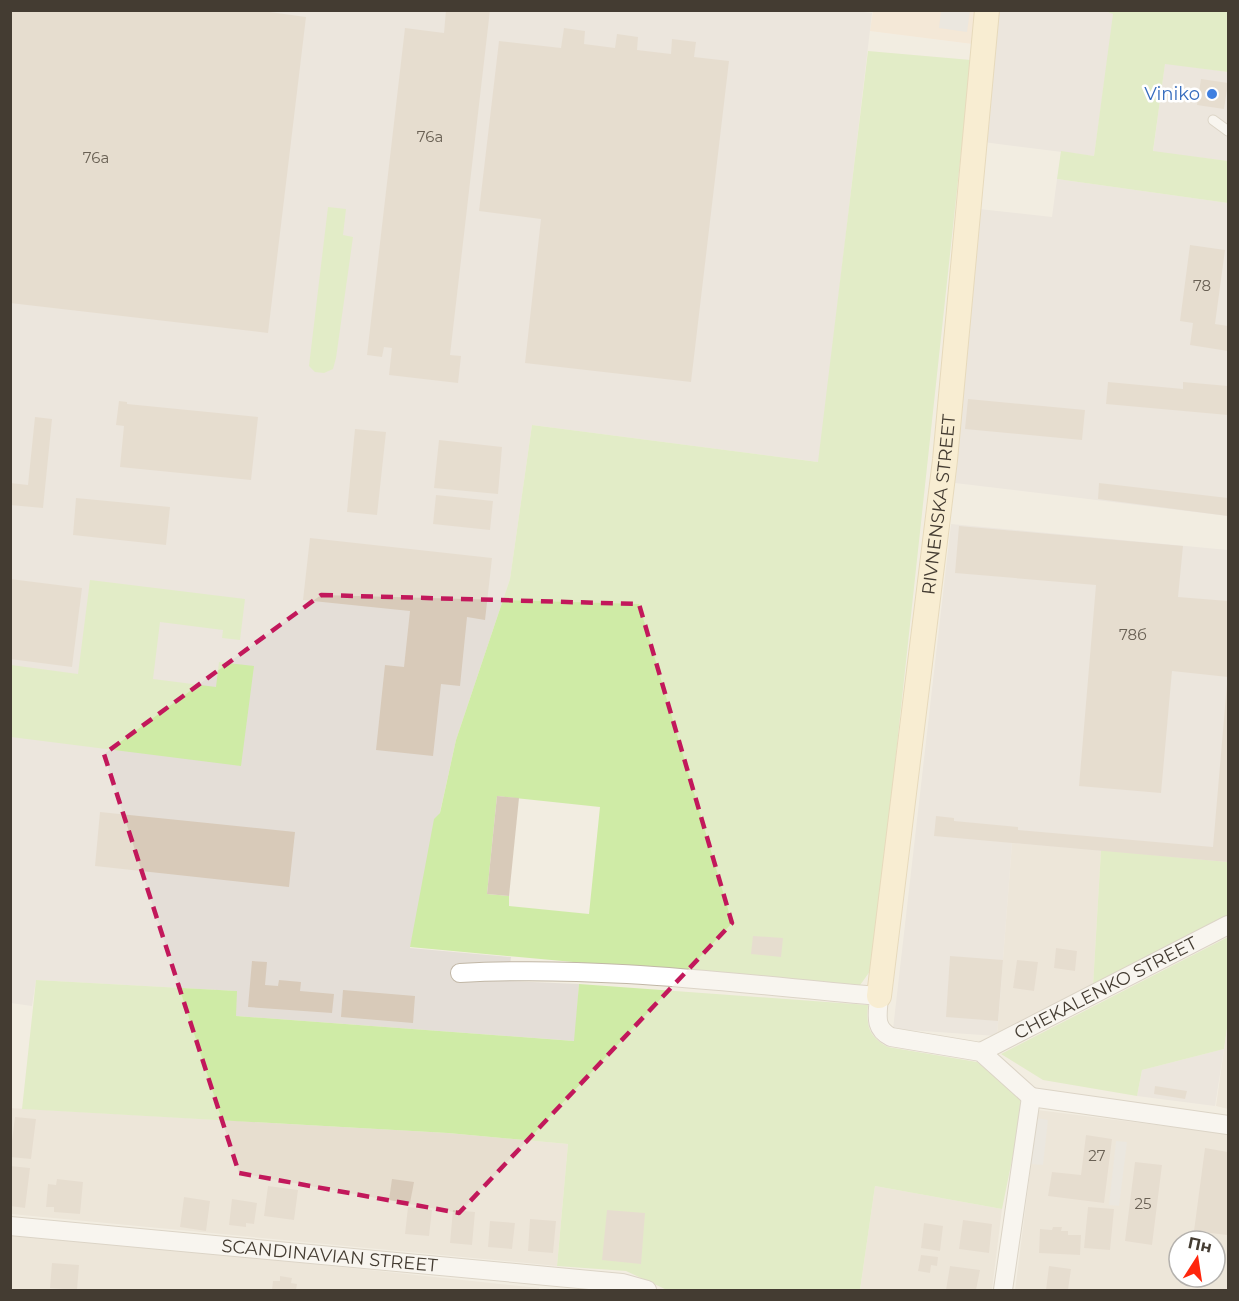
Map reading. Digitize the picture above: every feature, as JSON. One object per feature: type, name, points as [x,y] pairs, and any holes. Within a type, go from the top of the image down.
[{"type":"street","name":"RIVNENSKA STREET","points":[[879,996],[945,460],[987,10]]},
{"type":"street","name":"CHEKALENKO STREET","points":[[981,1052],[1228,925]]},
{"type":"street","points":[[460,973],[523,969],[615,972],[879,996],[877,1023],[882,1032],[891,1037],[981,1052],[1031,1097],[1228,1125]]},
{"type":"street","points":[[1004,1290],[1031,1097]]},
{"type":"street","name":"SCANDINAVIAN STREET","points":[[10,1226],[610,1282],[646,1290]]},
{"type":"lane","points":[[1213,120],[1228,132]]},
{"type":"highlighted area","points":[[321,595],[639,604],[732,923],[459,1213],[239,1173],[104,754]]},
{"type":"shaded area","points":[[847,10],[872,13],[819,462],[532,425],[510,579],[456,740],[410,948],[511,957],[508,981],[579,984],[575,1041],[236,1016],[236,991],[36,980],[32,1006],[11,1003],[11,11]]},
{"type":"shaded area","points":[[1106,10],[1114,14],[1094,156],[983,142],[997,11]]},
{"type":"shaded area","points":[[873,11],[977,11],[973,44],[870,31]]},
{"type":"shaded area","points":[[941,11],[970,11],[967,32],[939,28]]},
{"type":"shaded area","points":[[1165,63],[1228,72],[1228,161],[1153,152]]},
{"type":"shaded area","points":[[1057,179],[1228,203],[1228,516],[955,483],[979,209],[1052,217]]},
{"type":"shaded area","points":[[951,524],[1228,550],[1228,862],[1012,843],[997,1036],[893,1029]]},
{"type":"shaded area","points":[[1012,843],[1101,850],[1093,986],[997,1036]]},
{"type":"shaded area","points":[[1228,1021],[1228,1109],[1216,1106]]},
{"type":"shaded area","points":[[1224,1049],[1215,1106],[1137,1096],[1142,1070]]},
{"type":"shaded area","points":[[10,1108],[448,1133],[568,1144],[557,1266],[11,1214]]},
{"type":"shaded area","points":[[1038,1110],[1228,1134],[1228,1290],[1015,1290]]},
{"type":"shaded area","points":[[1037,1118],[1048,1120],[1043,1165],[1031,1164]]},
{"type":"shaded area","points":[[1116,1141],[1127,1142],[1119,1206],[1109,1205]]},
{"type":"shaded area","points":[[875,1186],[1002,1209],[992,1290],[860,1290]]},
{"type":"shaded area","points":[[11,1232],[539,1288],[539,1290],[11,1290]]},
{"type":"green space","points":[[1106,11],[1228,11],[1228,72],[1165,64],[1153,151],[1228,161],[1228,203],[1057,179],[1061,151],[1094,156],[1113,14]]},
{"type":"green space","points":[[868,51],[971,60],[873,967],[858,988],[410,947],[434,819],[440,813],[456,740],[510,579],[532,425],[818,462]],"holes":[[[497,796],[600,807],[589,914],[509,906],[509,896],[487,894]]]},
{"type":"green space","points":[[328,207],[346,209],[343,235],[353,237],[336,358],[333,369],[324,373],[315,372],[309,366]]},
{"type":"green space","points":[[90,580],[245,599],[240,640],[222,638],[223,630],[160,622],[153,679],[216,687],[219,662],[254,666],[241,766],[11,737],[11,665],[78,674]]},
{"type":"green space","points":[[1101,850],[1228,862],[1228,917],[1093,986]]},
{"type":"green space","points":[[1228,937],[1228,1021],[1224,1049],[1142,1070],[1137,1096],[1043,1080],[1001,1054]]},
{"type":"green space","points":[[36,980],[237,991],[236,1016],[574,1041],[579,984],[868,1005],[868,1025],[873,1035],[882,1043],[888,1047],[977,1062],[1020,1095],[1022,1111],[1002,1209],[875,1186],[860,1290],[667,1290],[626,1271],[557,1266],[568,1144],[448,1133],[22,1109]]},
{"type":"building","points":[[10,10],[255,10],[306,17],[268,333],[10,303]]},
{"type":"building","points":[[446,10],[490,10],[450,355],[461,356],[458,383],[389,375],[392,348],[384,347],[382,357],[367,355],[405,28],[444,33]]},
{"type":"building","points":[[564,28],[585,31],[584,44],[615,48],[617,34],[638,37],[637,50],[671,54],[672,39],[696,42],[694,57],[729,61],[691,382],[525,363],[541,219],[479,211],[499,41],[561,48]]},
{"type":"building","name":"Viniko","points":[[1201,79],[1228,83],[1224,109],[1197,105]]},
{"type":"building","points":[[1190,245],[1225,250],[1215,324],[1228,326],[1228,351],[1190,345],[1193,323],[1180,321]]},
{"type":"building","points":[[1108,382],[1183,389],[1183,382],[1228,386],[1228,415],[1106,404]]},
{"type":"building","points":[[968,399],[1085,410],[1082,440],[965,429]]},
{"type":"building","points":[[119,401],[127,402],[127,404],[258,417],[251,480],[120,467],[124,426],[116,425]]},
{"type":"building","points":[[35,417],[52,419],[43,508],[10,505],[10,483],[28,485]]},
{"type":"building","points":[[355,429],[386,432],[377,515],[347,512]]},
{"type":"building","points":[[439,440],[502,447],[498,494],[434,488]]},
{"type":"building","points":[[1099,483],[1228,498],[1228,516],[1098,499]]},
{"type":"building","points":[[436,495],[493,501],[490,530],[433,524]]},
{"type":"building","points":[[76,498],[170,507],[166,545],[73,535]]},
{"type":"building","points":[[959,526],[1183,546],[1178,597],[1228,601],[1228,677],[1172,671],[1161,793],[1079,786],[1096,585],[955,573]]},
{"type":"building","points":[[310,538],[492,558],[485,620],[467,617],[460,686],[441,684],[433,756],[376,750],[385,665],[404,667],[410,611],[303,600]]},
{"type":"building","points":[[10,579],[82,588],[72,667],[10,659]]},
{"type":"building","points":[[1227,684],[1228,862],[934,836],[936,816],[954,818],[954,821],[1018,827],[1018,830],[1213,847]]},
{"type":"building","points":[[497,796],[519,798],[509,896],[487,894]]},
{"type":"building","points":[[100,812],[295,832],[289,887],[95,866]]},
{"type":"building","points":[[753,936],[783,938],[781,957],[751,954]]},
{"type":"building","points":[[1056,948],[1077,951],[1075,971],[1054,968]]},
{"type":"building","points":[[950,956],[1003,960],[998,1021],[946,1017]]},
{"type":"building","points":[[1017,960],[1038,962],[1034,991],[1013,988]]},
{"type":"building","points":[[252,961],[267,962],[265,985],[278,986],[279,980],[301,982],[300,991],[334,994],[332,1013],[248,1007]]},
{"type":"building","points":[[343,990],[415,996],[413,1023],[341,1017]]},
{"type":"building","points":[[1155,1086],[1187,1091],[1185,1099],[1154,1094]]},
{"type":"building","points":[[15,1117],[36,1119],[31,1159],[10,1157]]},
{"type":"building","points":[[1086,1135],[1112,1139],[1104,1203],[1048,1196],[1052,1172],[1081,1175]]},
{"type":"building","points":[[1205,1148],[1228,1152],[1227,1235],[1227,1229],[1194,1229]]},
{"type":"building","points":[[1135,1162],[1162,1165],[1152,1245],[1125,1241]]},
{"type":"building","points":[[10,1166],[30,1168],[25,1208],[10,1206]]},
{"type":"building","points":[[57,1179],[83,1182],[80,1214],[54,1212],[54,1207],[46,1207],[48,1184],[56,1185]]},
{"type":"building","points":[[392,1179],[414,1182],[410,1203],[389,1200]]},
{"type":"building","points":[[268,1186],[298,1190],[294,1220],[264,1216]]},
{"type":"building","points":[[184,1197],[210,1201],[206,1231],[180,1227]]},
{"type":"building","points":[[232,1199],[257,1203],[254,1224],[246,1223],[246,1227],[229,1225]]},
{"type":"building","points":[[408,1207],[432,1210],[429,1236],[405,1234]]},
{"type":"building","points":[[1088,1207],[1114,1209],[1110,1250],[1084,1248]]},
{"type":"building","points":[[453,1210],[475,1212],[472,1245],[450,1243]]},
{"type":"building","points":[[607,1210],[645,1213],[641,1264],[602,1260]]},
{"type":"building","points":[[530,1219],[556,1221],[553,1253],[528,1251]]},
{"type":"building","points":[[963,1220],[992,1224],[989,1253],[959,1249]]},
{"type":"building","points":[[490,1221],[515,1223],[512,1249],[488,1247]]},
{"type":"building","points":[[924,1223],[943,1226],[940,1251],[921,1248]]},
{"type":"building","points":[[1053,1227],[1062,1227],[1061,1231],[1068,1231],[1068,1235],[1081,1235],[1080,1255],[1039,1253],[1040,1229],[1052,1230]]},
{"type":"building","points":[[921,1255],[938,1257],[937,1266],[931,1265],[930,1273],[918,1271]]},
{"type":"building","points":[[52,1263],[79,1265],[77,1290],[50,1288]]},
{"type":"building","points":[[950,1266],[980,1270],[976,1290],[946,1290]]},
{"type":"building","points":[[1049,1266],[1071,1269],[1068,1290],[1046,1290]]},
{"type":"building","points":[[280,1276],[292,1278],[291,1283],[297,1284],[296,1290],[272,1290],[273,1281],[280,1281]]},
{"type":"place","name":"Viniko","points":[[1212,94]]}]
